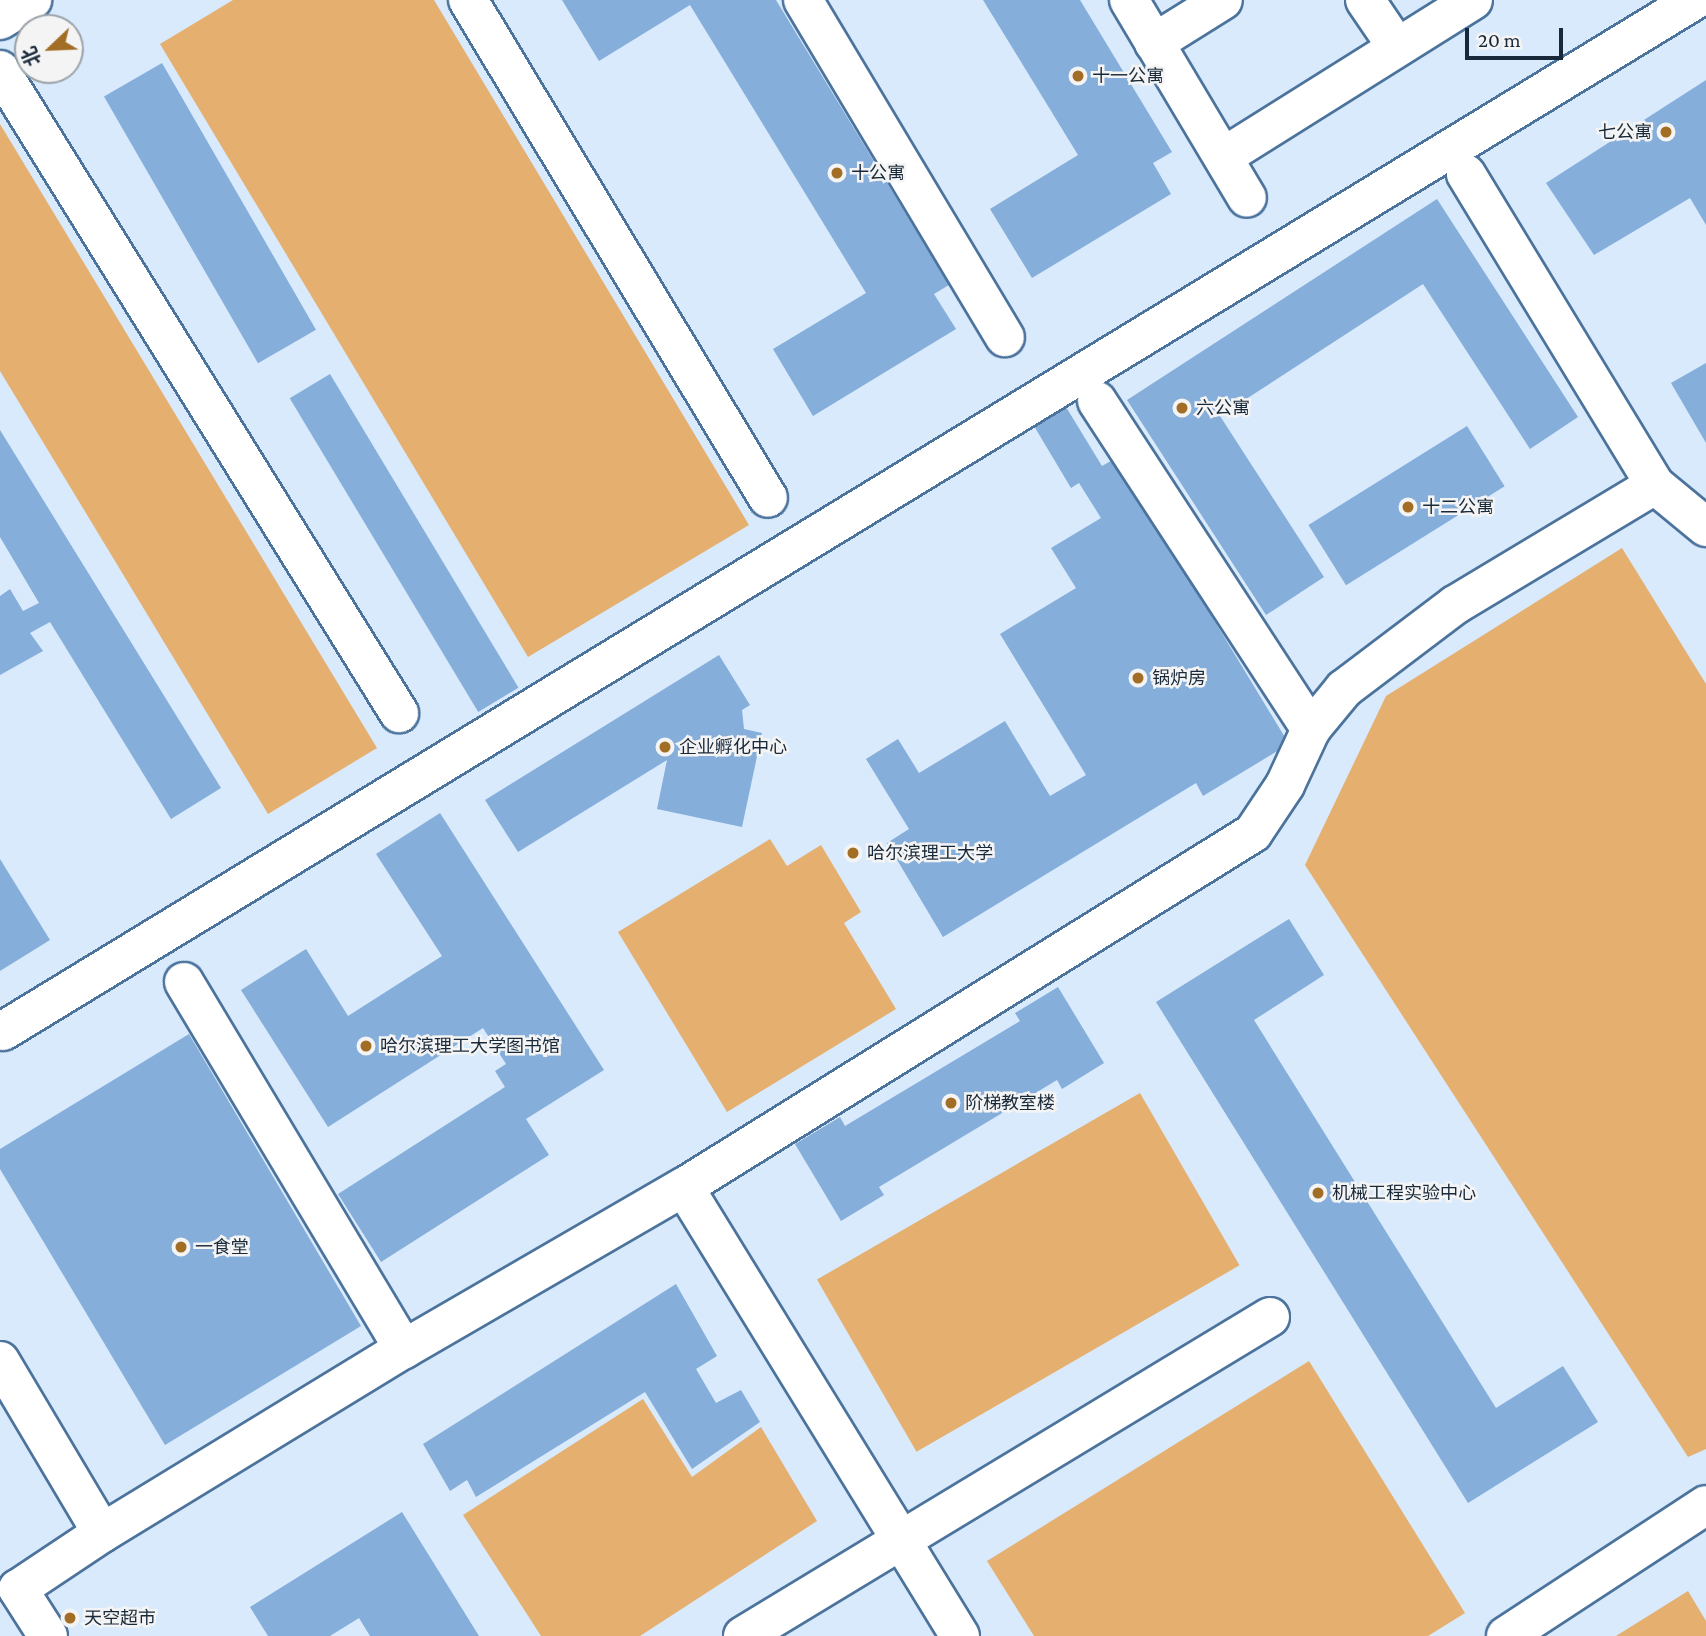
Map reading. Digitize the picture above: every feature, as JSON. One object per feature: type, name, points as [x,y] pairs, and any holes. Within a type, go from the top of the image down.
[{"type":"street","points":[[0,20],[32,0]]},
{"type":"street","points":[[468,0],[768,498]]},
{"type":"street","points":[[803,0],[1005,337]]},
{"type":"street","points":[[1129,0],[1247,198]]},
{"type":"street","points":[[1154,43],[1223,0]]},
{"type":"street","points":[[1365,0],[1397,47]]},
{"type":"street","points":[[1223,157],[1473,0]]},
{"type":"street","points":[[3,1031],[1695,0]]},
{"type":"street","points":[[0,70],[399,713]]},
{"type":"street","points":[[1466,174],[1656,485],[1706,527]]},
{"type":"street","points":[[1097,401],[1311,729]]},
{"type":"street","points":[[48,1636],[9,1574],[102,1533],[404,1349],[684,1187],[1252,833],[1284,785],[1311,729],[1344,689],[1455,605],[1656,485]]},
{"type":"street","points":[[184,982],[404,1349]]},
{"type":"street","points":[[684,1187],[960,1636]]},
{"type":"street","points":[[743,1636],[900,1538],[1270,1317]]},
{"type":"street","points":[[0,1361],[102,1533]]},
{"type":"street","points":[[1506,1636],[1706,1505]]},
{"type":"shaded area","points":[[233,0],[434,0],[749,525],[528,657],[160,44]]},
{"type":"shaded area","points":[[0,124],[377,748],[268,814],[0,371]]},
{"type":"shaded area","points":[[1622,548],[1706,684],[1706,1449],[1688,1457],[1305,865],[1386,696]]},
{"type":"shaded area","points":[[770,839],[787,866],[821,845],[861,912],[844,923],[896,1009],[727,1112],[618,932]]},
{"type":"shaded area","points":[[1140,1093],[1240,1265],[916,1452],[817,1280]]},
{"type":"shaded area","points":[[1309,1361],[1465,1613],[1428,1636],[1034,1636],[987,1561]]},
{"type":"shaded area","points":[[643,1399],[692,1477],[761,1427],[817,1521],[640,1636],[541,1636],[463,1515]]},
{"type":"shaded area","points":[[1688,1591],[1706,1621],[1706,1636],[1616,1636]]},
{"type":"building","name":"十公寓","points":[[562,0],[776,0],[949,285],[934,294],[956,329],[813,416],[773,349],[866,293],[690,5],[599,61]]},
{"type":"building","name":"十一公寓","points":[[983,0],[1080,0],[1172,152],[1153,163],[1171,194],[1032,278],[990,209],[1078,155]]},
{"type":"building","points":[[162,63],[316,330],[258,363],[104,96]]},
{"type":"building","name":"七公寓","points":[[1706,80],[1706,225],[1690,198],[1594,255],[1546,183]]},
{"type":"building","name":"六公寓","points":[[1437,199],[1578,417],[1530,449],[1423,284],[1220,416],[1324,577],[1266,615],[1127,400]]},
{"type":"building","points":[[1706,363],[1706,443],[1671,383]]},
{"type":"building","points":[[330,374],[519,688],[478,712],[290,398]]},
{"type":"building","name":"锅炉房","points":[[1066,407],[1102,466],[1116,458],[1289,744],[1203,796],[1196,783],[943,937],[887,843],[909,829],[866,759],[898,739],[919,773],[1005,721],[1050,796],[1086,775],[1000,634],[1076,588],[1051,548],[1101,518],[1079,483],[1071,488],[1034,426]]},
{"type":"building","name":"十二公寓","points":[[1467,426],[1505,486],[1346,585],[1308,525]]},
{"type":"building","points":[[0,430],[221,788],[171,819],[50,622],[30,633],[43,651],[0,675],[0,596],[10,589],[23,611],[39,603],[0,537]]},
{"type":"building","name":"企业孵化中心","points":[[719,655],[750,705],[742,710],[744,729],[762,733],[742,827],[657,809],[667,760],[518,852],[485,800]]},
{"type":"building","name":"哈尔滨理工大学图书馆","points":[[440,813],[604,1070],[526,1119],[549,1155],[381,1262],[338,1194],[505,1087],[495,1071],[506,1064],[483,1028],[328,1127],[241,990],[306,949],[348,1016],[442,956],[376,854]]},
{"type":"building","points":[[0,859],[50,940],[0,971]]},
{"type":"building","name":"机械工程实验中心","points":[[1289,919],[1324,975],[1254,1020],[1496,1408],[1563,1366],[1598,1422],[1468,1503],[1156,1002]]},
{"type":"building","name":"阶梯教室楼","points":[[1058,987],[1104,1063],[1062,1089],[1057,1080],[879,1187],[884,1195],[841,1221],[795,1144],[840,1117],[845,1126],[1020,1021],[1015,1013]]},
{"type":"building","name":"一食堂","points":[[189,1034],[361,1326],[165,1445],[0,1169],[0,1149]]},
{"type":"building","points":[[676,1284],[717,1356],[696,1369],[716,1403],[741,1390],[760,1422],[692,1469],[645,1392],[476,1497],[467,1480],[450,1491],[423,1444]]},
{"type":"building","points":[[402,1512],[479,1636],[370,1636],[359,1618],[330,1636],[268,1636],[250,1607]]},
{"type":"place","name":"十一公寓","points":[[1078,76]]},
{"type":"place","name":"七公寓","points":[[1666,132]]},
{"type":"place","name":"十公寓","points":[[837,173]]},
{"type":"place","name":"六公寓","points":[[1182,408]]},
{"type":"place","name":"十二公寓","points":[[1408,507]]},
{"type":"place","name":"锅炉房","points":[[1138,678]]},
{"type":"place","name":"企业孵化中心","points":[[665,747]]},
{"type":"place","name":"哈尔滨理工大学","points":[[853,853]]},
{"type":"place","name":"哈尔滨理工大学图书馆","points":[[366,1046]]},
{"type":"place","name":"阶梯教室楼","points":[[951,1103]]},
{"type":"place","name":"机械工程实验中心","points":[[1318,1193]]},
{"type":"place","name":"一食堂","points":[[181,1247]]},
{"type":"place","name":"天空超市","points":[[70,1618]]}]
